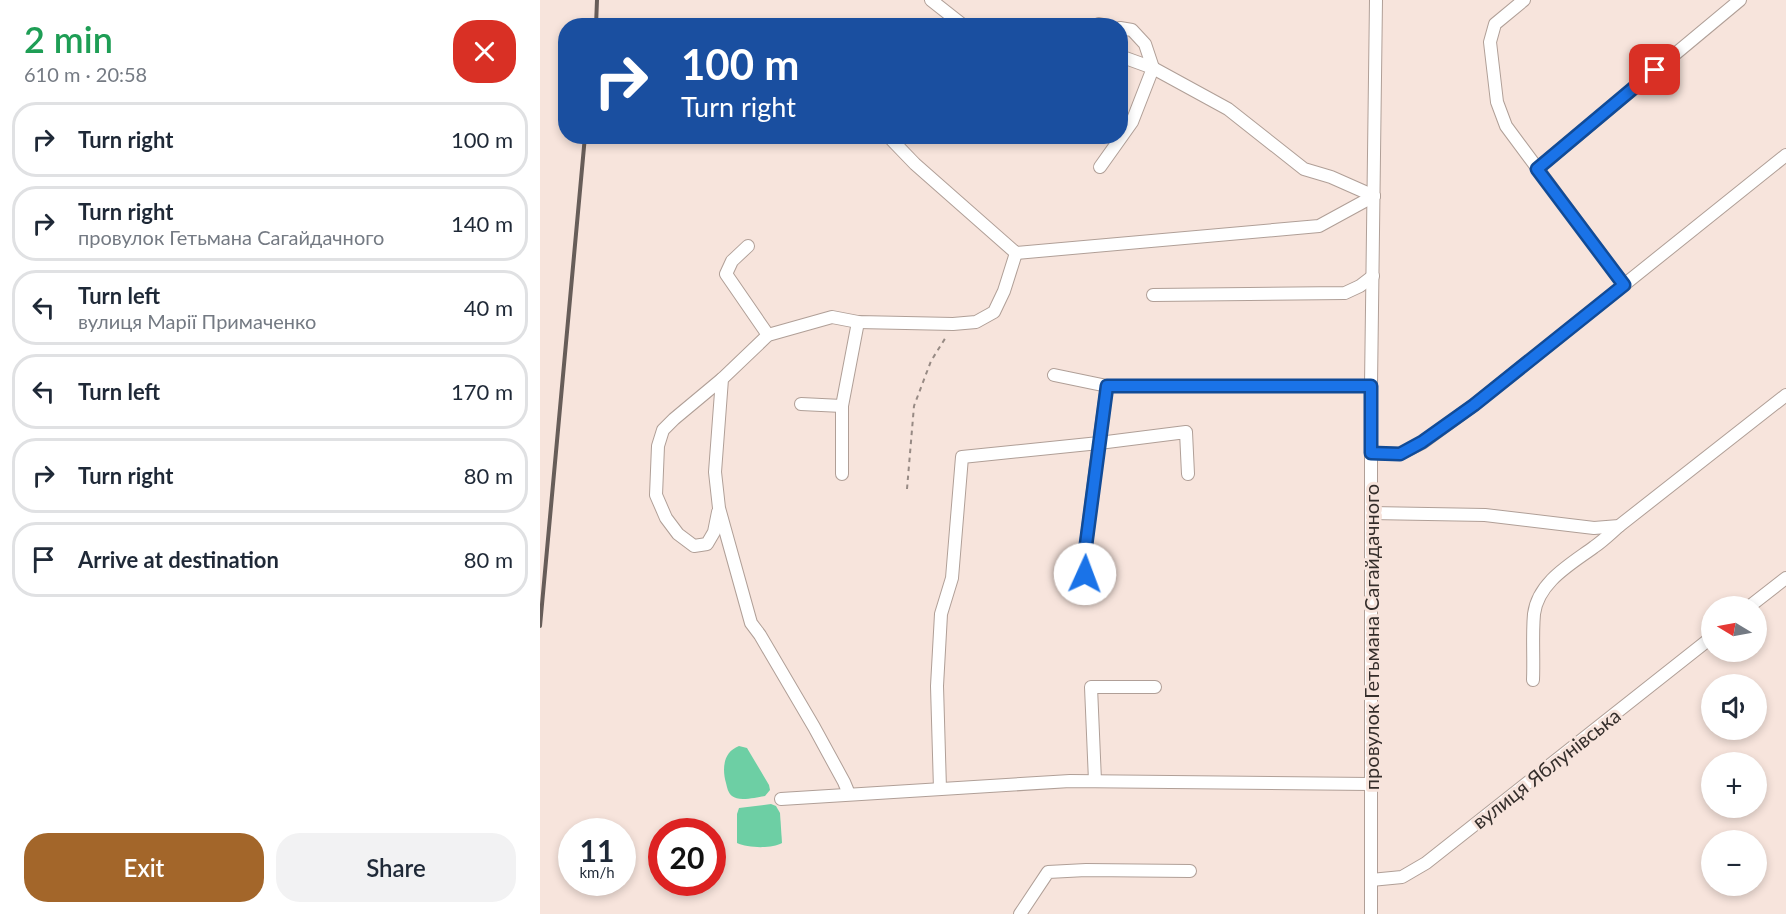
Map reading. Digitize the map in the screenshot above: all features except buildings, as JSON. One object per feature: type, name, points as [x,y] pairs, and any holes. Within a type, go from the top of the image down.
[{"type":"street","points":[[932,0],[954,18]]},
{"type":"street","name":"провулок Гетьмана Сагайдачного","points":[[1371,914],[1371,386],[1376,0]]},
{"type":"street","points":[[1524,0],[1495,24],[1490,42],[1497,102],[1506,126],[1624,285]]},
{"type":"street","points":[[1537,169],[1740,0]]},
{"type":"street","points":[[1128,29],[1132,30],[1145,44],[1153,68],[1128,128]]},
{"type":"street","points":[[1128,59],[1153,68],[1228,109],[1304,169],[1331,177],[1374,196]]},
{"type":"street","points":[[896,144],[915,164],[1016,253],[1319,226],[1374,196]]},
{"type":"street","points":[[1101,167],[1117,144]]},
{"type":"street","points":[[1371,453],[1400,454],[1422,442],[1474,405],[1786,155]]},
{"type":"street","points":[[748,246],[732,261],[726,274],[768,335]]},
{"type":"street","points":[[719,508],[714,532],[707,544],[694,546],[678,534],[666,518],[656,495],[658,446],[663,430],[768,335],[832,317],[858,322],[953,324],[976,322],[994,312],[1004,291],[1016,253]]},
{"type":"street","points":[[1153,295],[1345,293],[1360,286],[1373,276]]},
{"type":"street","points":[[842,474],[842,406],[858,322]]},
{"type":"street","points":[[1054,375],[1107,386],[1371,386]]},
{"type":"street","points":[[722,379],[715,472],[719,508],[751,623],[814,727],[849,794]]},
{"type":"street","points":[[1085,596],[1085,552],[1107,386]]},
{"type":"street","points":[[1533,680],[1534,612],[1550,582],[1566,566],[1595,547],[1786,395]]},
{"type":"street","points":[[801,404],[842,406]]},
{"type":"street","points":[[940,789],[937,686],[941,614],[952,579],[962,457],[1186,432],[1188,474]]},
{"type":"street","points":[[1371,513],[1485,515],[1594,528],[1619,526]]},
{"type":"street","points":[[1763,596],[1786,578]]},
{"type":"street","name":"вулиця Яблунівська","points":[[1371,880],[1402,877],[1426,863],[1701,646]]},
{"type":"street","points":[[1095,781],[1091,687],[1155,687]]},
{"type":"street","points":[[781,799],[1095,781],[1370,784]]},
{"type":"street","points":[[1020,914],[1048,872],[1190,871]]},
{"type":"path","points":[[907,489],[914,406],[931,361],[953,324]]},
{"type":"green space","points":[[739,746],[747,748],[769,785],[770,790],[765,796],[739,799],[729,792],[724,772],[725,762],[730,752]]},
{"type":"green space","points":[[771,804],[776,806],[780,813],[782,843],[760,847],[737,843],[739,808]]},
{"type":"railway","points":[[596,18],[597,0]]},
{"type":"railway","points":[[540,626],[584,144]]},
{"type":"route","points":[[1085,574],[1085,552],[1107,386],[1371,386],[1371,453],[1400,454],[1422,442],[1474,405],[1624,285],[1537,169],[1655,70]]}]
